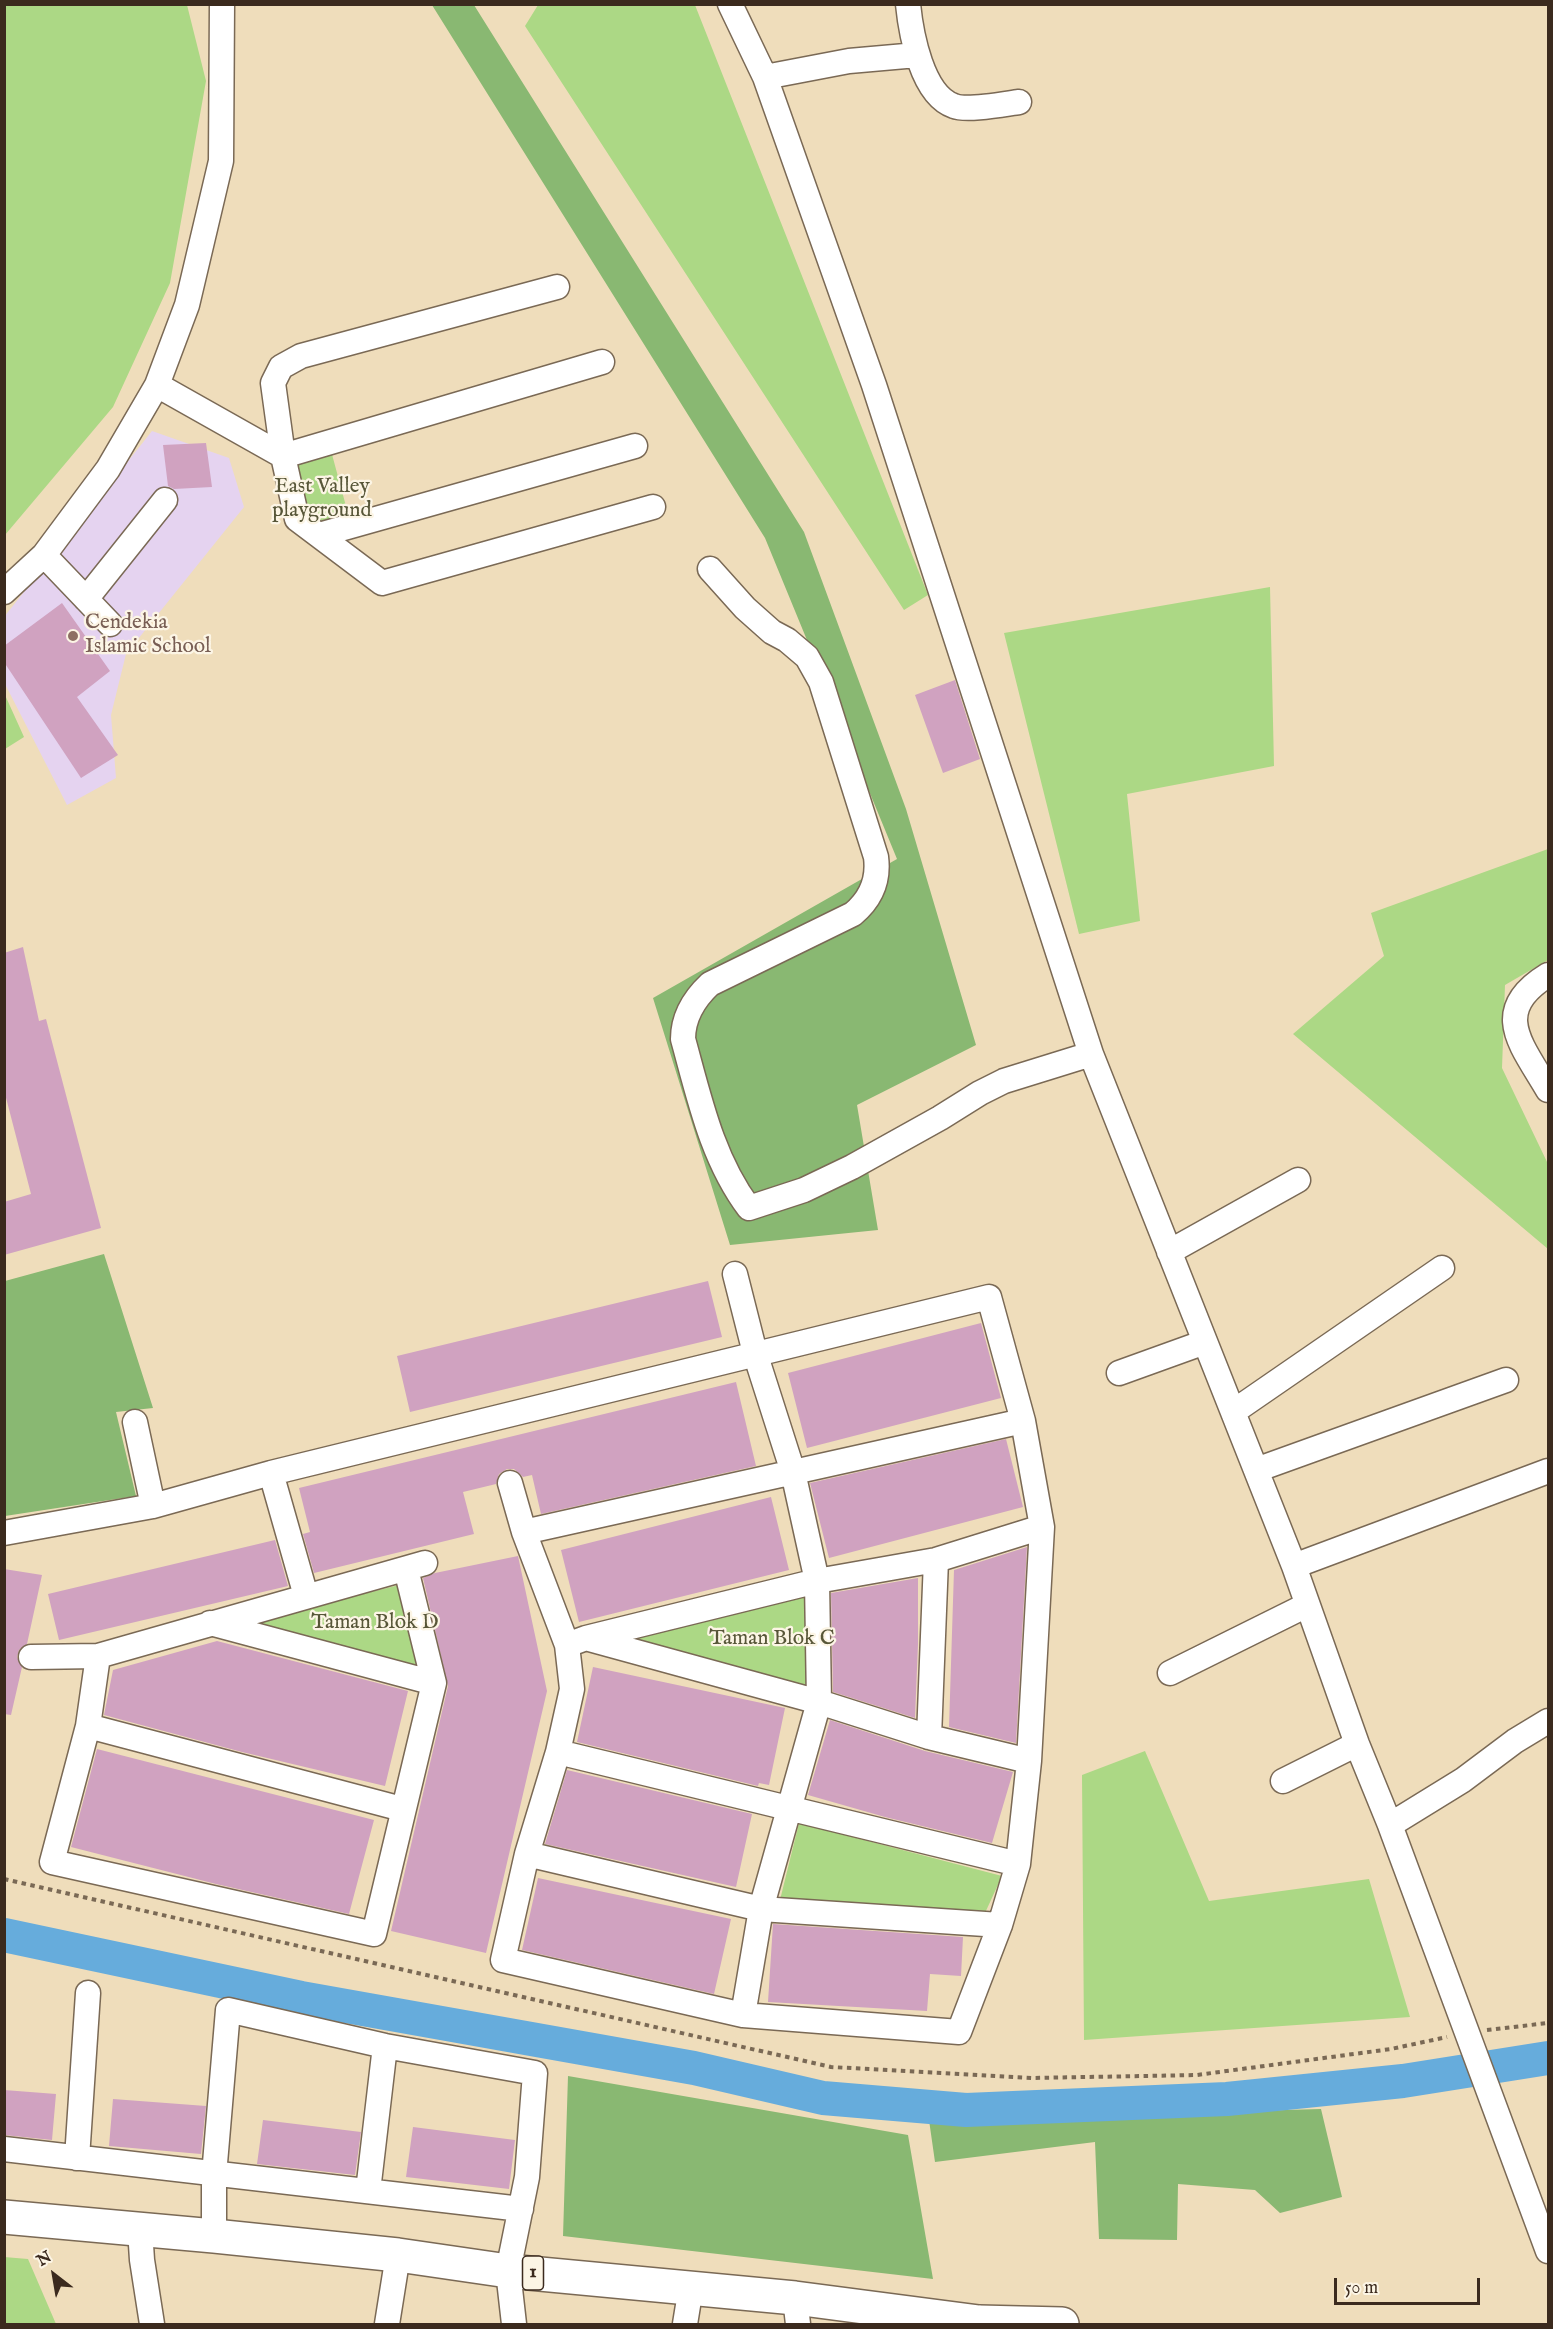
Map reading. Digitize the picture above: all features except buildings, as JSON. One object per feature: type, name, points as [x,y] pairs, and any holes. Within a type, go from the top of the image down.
[{"type":"highway","name":"1","points":[[4,2217],[398,2255],[508,2271],[691,2287],[796,2311],[979,2323],[1062,2325]]},
{"type":"street","points":[[4,592],[44,555],[108,469],[157,386],[187,305],[221,161],[222,4]]},
{"type":"street","points":[[730,4],[765,77],[878,396],[1091,1054],[1294,1566],[1357,1744],[1390,1825],[1548,2251]]},
{"type":"street","points":[[908,4],[917,55],[935,91],[944,101],[957,107],[1019,102]]},
{"type":"street","points":[[765,77],[849,61],[917,55]]},
{"type":"street","points":[[557,287],[301,356],[281,367],[273,383],[283,456],[297,519],[382,583],[653,507]]},
{"type":"street","points":[[157,386],[283,456],[602,362]]},
{"type":"street","points":[[319,536],[635,446]]},
{"type":"street","points":[[86,599],[165,500]]},
{"type":"street","points":[[44,555],[110,624]]},
{"type":"street","points":[[710,569],[745,608],[772,632],[787,640],[807,657],[821,682],[876,857],[878,870],[871,894],[853,914],[710,984],[699,994],[683,1025],[683,1039],[715,1147],[734,1188],[749,1208],[804,1190],[852,1167],[1004,1081],[1091,1054]]},
{"type":"street","points":[[1548,975],[1532,985],[1518,1002],[1514,1013],[1518,1037],[1548,1090]]},
{"type":"street","points":[[1169,1252],[1298,1180]]},
{"type":"street","points":[[1233,1412],[1442,1268]]},
{"type":"street","points":[[735,1274],[755,1353],[793,1472],[817,1581],[819,1702],[761,1910],[743,2015]]},
{"type":"street","points":[[4,1533],[153,1506],[271,1473],[989,1297],[1023,1421],[1042,1527],[1029,1761],[1018,1864],[1000,1924],[959,2032],[743,2015],[503,1960],[527,1854],[558,1752],[572,1689],[577,1641],[524,1532],[510,1483]]},
{"type":"street","points":[[1119,1373],[1205,1342]]},
{"type":"street","points":[[1256,1470],[1506,1380]]},
{"type":"street","points":[[524,1532],[1023,1421]]},
{"type":"street","points":[[135,1422],[153,1506]]},
{"type":"street","points":[[1294,1566],[1548,1471]]},
{"type":"street","points":[[271,1473],[306,1596]]},
{"type":"street","points":[[577,1641],[817,1581],[936,1560],[1042,1527]]},
{"type":"street","points":[[929,1737],[936,1560]]},
{"type":"street","points":[[31,1657],[98,1656],[415,1566],[434,1683],[402,1809],[374,1934],[52,1862],[88,1726],[98,1656]]},
{"type":"street","points":[[1170,1672],[1306,1605]]},
{"type":"street","points":[[209,1623],[434,1683]]},
{"type":"street","points":[[577,1641],[819,1702],[929,1737],[1029,1761]]},
{"type":"street","points":[[1390,1825],[1463,1780],[1515,1741],[1548,1721]]},
{"type":"street","points":[[88,1726],[402,1809]]},
{"type":"street","points":[[1283,1781],[1357,1744]]},
{"type":"street","points":[[558,1752],[1018,1864]]},
{"type":"street","points":[[527,1854],[761,1910],[1000,1924]]},
{"type":"street","points":[[77,2158],[88,1993]]},
{"type":"street","points":[[214,2236],[214,2175],[228,2010],[386,2046],[535,2073],[527,2177],[508,2271],[514,2325]]},
{"type":"street","points":[[368,2191],[386,2046]]},
{"type":"street","points":[[4,2149],[521,2209]]},
{"type":"street","points":[[140,2229],[142,2260],[152,2325]]},
{"type":"street","points":[[387,2325],[398,2255]]},
{"type":"street","points":[[685,2325],[691,2287]]},
{"type":"path","points":[[4,1879],[831,2067],[1032,2078],[1197,2074],[1390,2049],[1470,2042],[1548,2023]]},
{"type":"shaded area","name":"Cendekia Islamic School","points":[[152,431],[229,458],[244,507],[126,654],[111,715],[116,778],[67,805],[5,684],[4,617]]},
{"type":"green space","points":[[5,4],[187,5],[206,81],[170,283],[113,407],[5,535]]},
{"type":"green space","points":[[432,5],[474,5],[804,532],[906,809],[976,1045],[857,1105],[878,1230],[730,1245],[653,998],[897,859],[765,538]]},
{"type":"green space","points":[[538,5],[695,5],[928,595],[904,610],[525,26]]},
{"type":"green space","name":"East Valley playground","points":[[330,447],[350,521],[321,528],[303,515],[289,459]]},
{"type":"green space","points":[[1270,587],[1274,766],[1127,794],[1140,921],[1079,934],[1004,633]]},
{"type":"green space","points":[[5,695],[24,737],[4,749]]},
{"type":"green space","points":[[1548,849],[1548,960],[1505,985],[1502,1068],[1548,1164],[1548,1249],[1293,1034],[1384,956],[1371,913]]},
{"type":"green space","points":[[104,1254],[153,1408],[116,1412],[136,1496],[5,1516],[5,1281]]},
{"type":"green space","name":"Taman Blok D","points":[[399,1585],[421,1671],[252,1622]]},
{"type":"green space","name":"Taman Blok C","points":[[806,1597],[806,1686],[625,1639]]},
{"type":"green space","points":[[1145,1751],[1209,1901],[1369,1879],[1410,2017],[1084,2040],[1082,1775]]},
{"type":"green space","points":[[799,1823],[1002,1876],[985,1913],[780,1900]]},
{"type":"green space","points":[[568,2076],[908,2135],[933,2279],[563,2236]]},
{"type":"green space","points":[[1321,2109],[1342,2197],[1280,2213],[1255,2190],[1178,2184],[1177,2240],[1099,2239],[1095,2142],[935,2162],[929,2120]]},
{"type":"green space","points":[[4,2257],[28,2259],[56,2324],[5,2324]]},
{"type":"waterway","points":[[4,1935],[301,1998],[694,2068],[823,2098],[966,2110],[1227,2099],[1403,2081],[1548,2058]]},
{"type":"place","name":"Cendekia Islamic School","points":[[73,636]]}]
